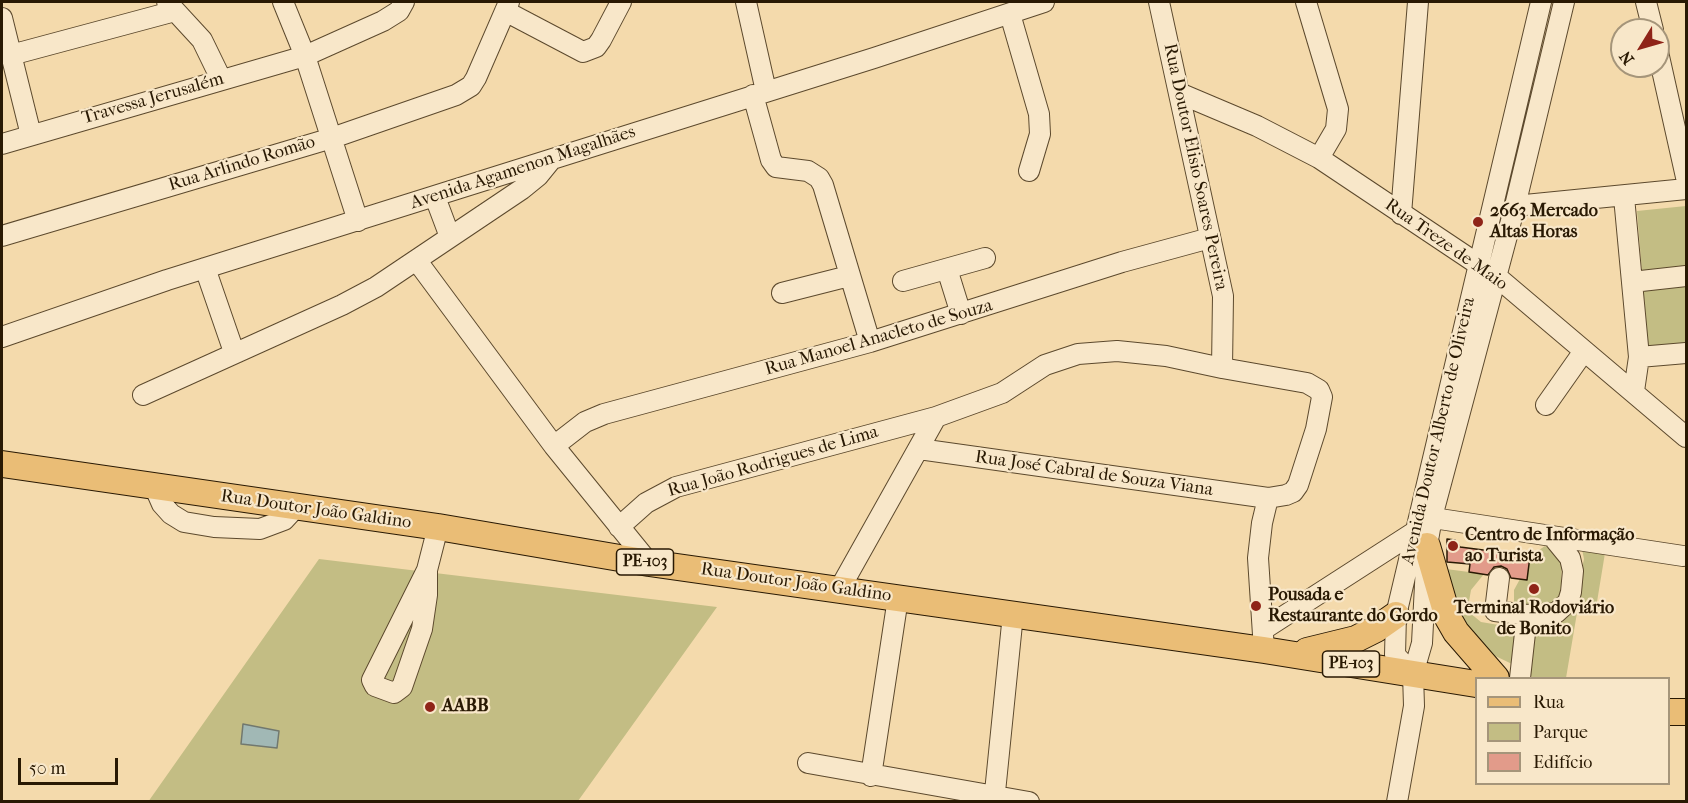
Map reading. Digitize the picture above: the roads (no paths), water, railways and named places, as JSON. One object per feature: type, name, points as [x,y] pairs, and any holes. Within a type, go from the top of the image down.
[{"type":"main road","name":"Rua Doutor João Galdino","points":[[2,464],[155,488],[438,527],[649,563],[839,590],[1013,614],[1264,640],[1289,655],[1475,684]]},
{"type":"main road","points":[[1422,528],[1448,618],[1456,632],[1495,677]]},
{"type":"main road","points":[[1289,655],[1356,639],[1396,615]]},
{"type":"main road","points":[[1670,712],[1686,712]]},
{"type":"street","points":[[283,2],[305,56],[358,221]]},
{"type":"street","name":"Travessa Jerusalém","points":[[2,144],[305,56],[383,21],[399,11],[404,2]]},
{"type":"street","points":[[507,6],[583,52],[596,47],[621,2]]},
{"type":"street","points":[[746,2],[771,160],[776,167],[808,171],[819,178],[870,342]]},
{"type":"street","name":"Avenida Agamenon Magalhães","points":[[2,337],[205,268],[1044,2]]},
{"type":"street","name":"Rua Doutor Elisio Soares Pereira","points":[[1159,2],[1223,296],[1222,368]]},
{"type":"street","points":[[1306,2],[1338,110],[1336,129],[1319,158]]},
{"type":"street","points":[[1401,214],[1418,2]]},
{"type":"street","name":"Avenida Doutor Alberto de Oliveira","points":[[1458,395],[1478,264],[1541,2]]},
{"type":"street","name":"Avenida Doutor Alberto de Oliveira","points":[[1413,674],[1395,655],[1396,615],[1458,395],[1497,277],[1564,2]]},
{"type":"street","points":[[1646,2],[1650,18]]},
{"type":"street","points":[[11,55],[171,6],[202,40],[221,79]]},
{"type":"street","name":"Rua Arlindo Romão","points":[[2,236],[332,138],[456,95],[471,86],[476,78],[507,6]]},
{"type":"street","points":[[1010,14],[1039,114],[1040,134],[1029,171]]},
{"type":"street","points":[[2,18],[31,135]]},
{"type":"street","points":[[1664,78],[1686,177]]},
{"type":"street","name":"Rua Treze de Maio","points":[[1179,93],[1257,126],[1319,158],[1478,264],[1497,277],[1686,437]]},
{"type":"street","points":[[143,395],[342,305],[417,261],[522,189],[538,176],[551,159]]},
{"type":"street","points":[[1515,206],[1624,197],[1686,189]]},
{"type":"street","points":[[435,196],[450,237]]},
{"type":"street","points":[[1624,197],[1639,357],[1634,391]]},
{"type":"street","name":"Rua Manoel Anacleto de Souza","points":[[554,447],[585,422],[604,414],[870,342],[1122,262],[1210,238]]},
{"type":"street","points":[[903,281],[985,258]]},
{"type":"street","points":[[417,261],[554,447],[649,563]]},
{"type":"street","points":[[205,268],[234,352]]},
{"type":"street","points":[[947,269],[961,314]]},
{"type":"street","points":[[782,293],[849,276]]},
{"type":"street","points":[[1632,282],[1686,276]]},
{"type":"street","name":"Rua João Rodrigues de Lima","points":[[619,526],[646,503],[676,487],[936,417],[1002,393],[1046,365],[1078,354],[1117,351],[1166,356],[1222,368]]},
{"type":"street","points":[[1546,405],[1584,351]]},
{"type":"street","points":[[1639,357],[1686,353]]},
{"type":"street","points":[[1222,368],[1306,383],[1319,390],[1322,405],[1298,485],[1293,492],[1268,498],[1258,544],[1264,640]]},
{"type":"street","points":[[839,590],[936,417]]},
{"type":"street","name":"Rua José Cabral de Souza Viana","points":[[919,449],[1268,498]]},
{"type":"street","points":[[427,570],[427,595],[422,629],[402,687],[394,693],[375,686],[372,680],[427,570],[438,527]]},
{"type":"street","points":[[1264,640],[1422,528],[1552,536],[1683,556]]},
{"type":"street","name":"Avenida Doutor Alberto de Oliveira","points":[[1413,674],[1422,643],[1422,528]]},
{"type":"street","points":[[1499,579],[1495,611],[1527,615],[1557,613],[1568,602],[1573,582],[1570,558],[1552,536]]},
{"type":"street","points":[[871,776],[898,598]]},
{"type":"street","points":[[994,799],[1013,614]]},
{"type":"street","points":[[1520,677],[1527,615]]},
{"type":"street","points":[[1397,801],[1414,706],[1413,674]]},
{"type":"street","points":[[808,763],[994,799],[1029,801]]},
{"type":"water","points":[[243,724],[279,731],[277,748],[241,744]]},
{"type":"place","name":"2663 Mercado Altas Horas","points":[[1478,222]]},
{"type":"place","name":"Centro de Informação ao Turista","points":[[1453,546]]},
{"type":"place","name":"Terminal Rodoviário de Bonito","points":[[1534,589]]},
{"type":"place","name":"Pousada e Restaurante do Gordo","points":[[1256,606]]},
{"type":"place","name":"AABB","points":[[430,707]]}]
